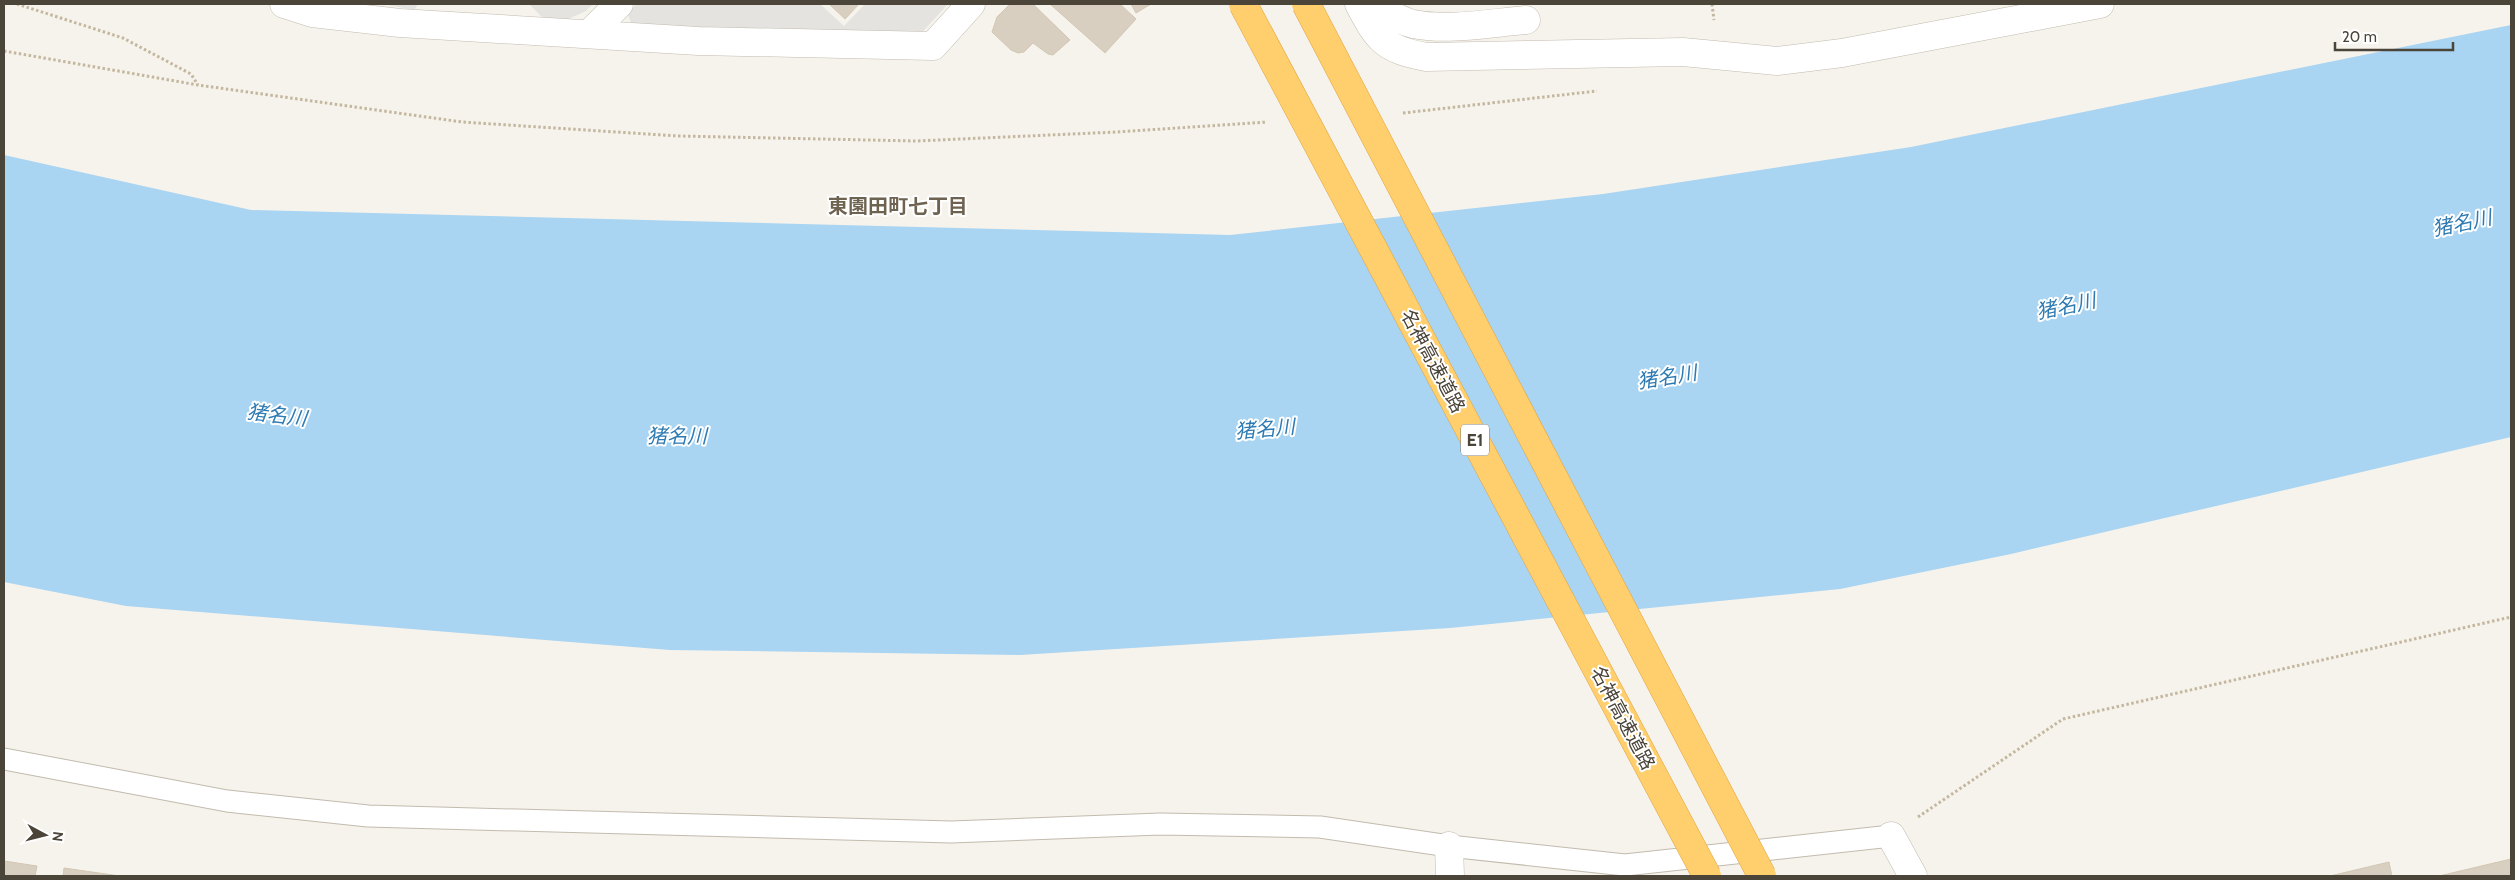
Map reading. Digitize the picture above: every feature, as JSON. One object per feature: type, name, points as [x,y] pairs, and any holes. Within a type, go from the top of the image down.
[{"type":"highway","name":"名神高速道路","points":[[1243,4],[1707,876]]},
{"type":"highway","points":[[1306,4],[1762,876]]},
{"type":"street","points":[[284,4],[312,13],[400,23],[698,41],[933,46],[971,4]]},
{"type":"street","points":[[589,34],[619,4]]},
{"type":"street","points":[[1359,4],[1382,42],[1403,53],[1426,57],[1683,52],[1777,61],[1842,53],[2100,4]]},
{"type":"street","points":[[1370,4],[1405,21],[1432,27],[1526,20]]},
{"type":"street","points":[[1891,836],[1912,876]]},
{"type":"street","points":[[1449,846],[1450,876]]},
{"type":"lane","points":[[4,759],[227,801],[368,816],[951,832],[1160,824],[1320,827],[1449,846],[1625,865],[1891,836]]},
{"type":"path","points":[[17,4],[124,38],[191,74],[198,85]]},
{"type":"path","points":[[4,51],[198,85],[462,122],[678,136],[916,141],[1117,132],[1272,122]]},
{"type":"path","points":[[1398,113],[1599,90]]},
{"type":"path","points":[[1891,836],[2063,719],[2511,617]]},
{"type":"shaded area","points":[[383,4],[418,4],[414,10]]},
{"type":"shaded area","points":[[529,4],[593,4],[586,11],[566,20],[544,19]]},
{"type":"shaded area","points":[[637,4],[820,4],[844,26],[865,4],[948,4],[916,39],[632,24],[627,13]]},
{"type":"water","name":"猪名川","points":[[2511,25],[2511,437],[2011,554],[1840,589],[1450,628],[1020,655],[670,650],[126,606],[4,582],[4,155],[251,210],[1230,235],[1603,194],[1911,147]]},
{"type":"building","points":[[829,4],[859,4],[845,19]]},
{"type":"building","points":[[1010,4],[1033,4],[1070,40],[1053,55],[1048,54],[1033,43],[1024,52],[1018,53],[1011,50],[992,32],[997,17]]},
{"type":"building","points":[[1050,4],[1120,4],[1136,19],[1105,53]]},
{"type":"building","points":[[1131,4],[1151,4],[1136,13]]},
{"type":"building","points":[[2511,859],[2511,876],[2439,876]]},
{"type":"building","points":[[4,861],[37,866],[35,876],[4,876]]},
{"type":"building","points":[[2389,862],[2392,876],[2330,876]]},
{"type":"building","points":[[64,868],[120,876],[63,876]]},
{"type":"district","name":"東園田町七丁目","points":[[898,206]]}]
